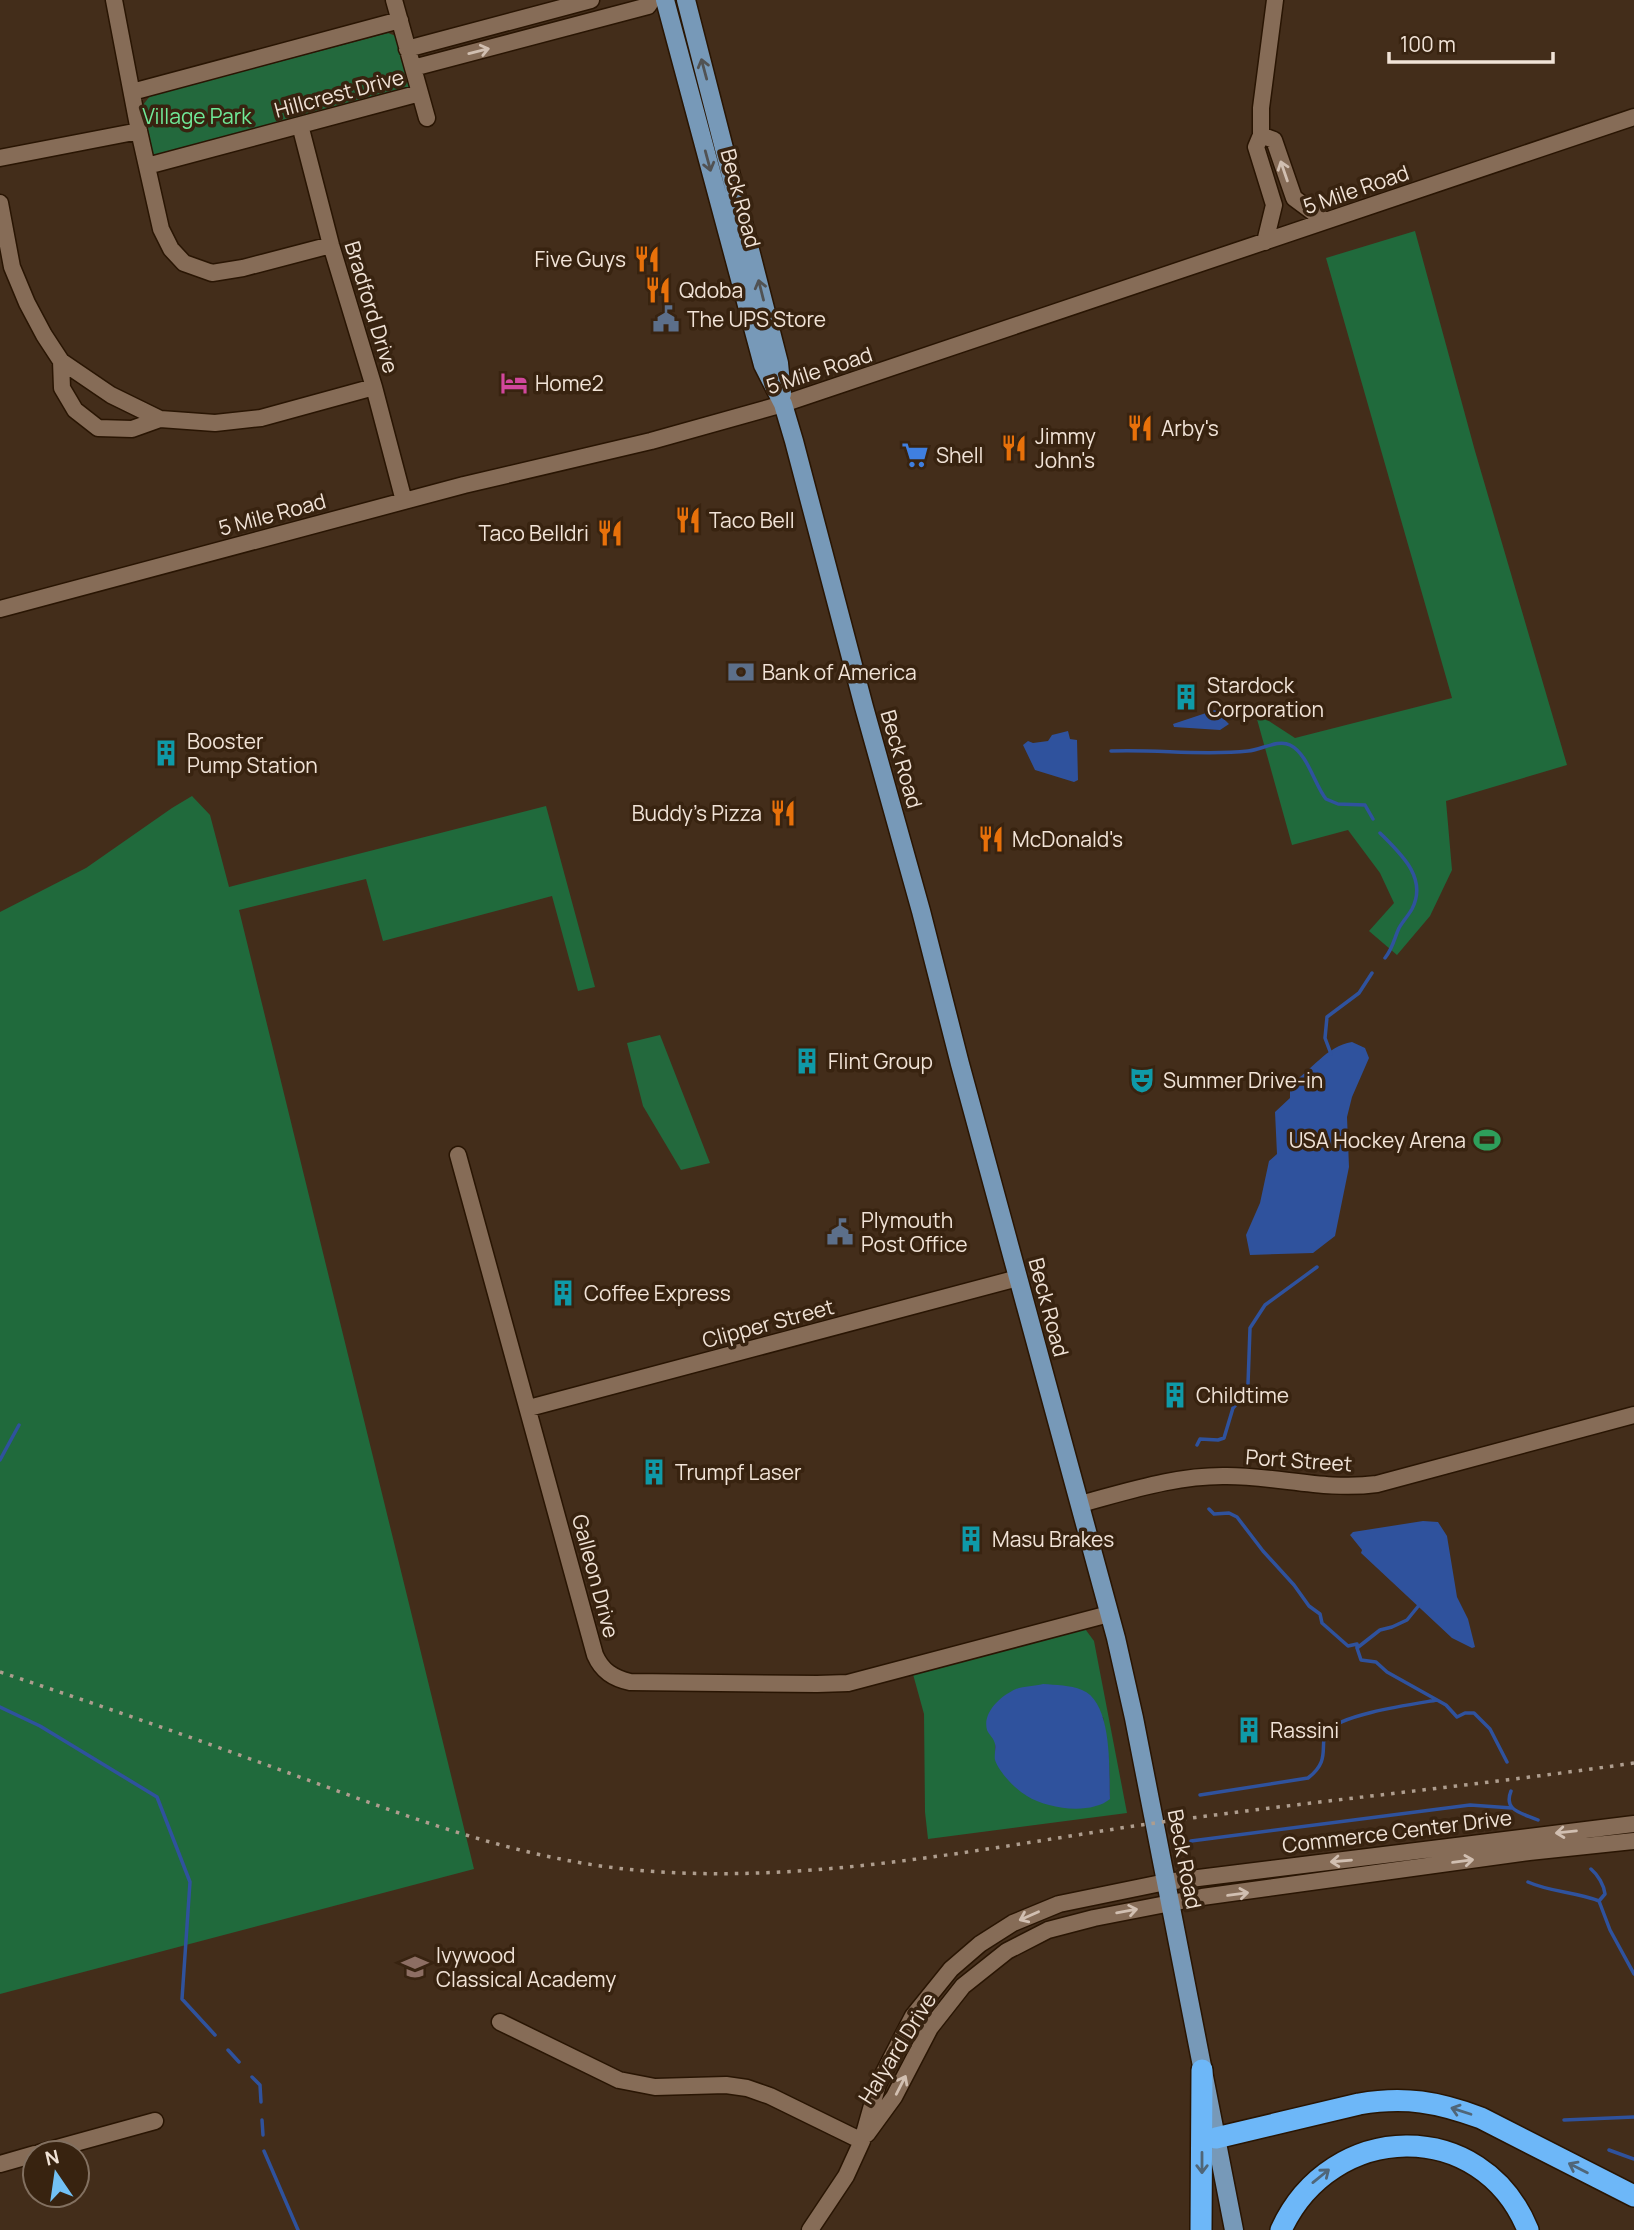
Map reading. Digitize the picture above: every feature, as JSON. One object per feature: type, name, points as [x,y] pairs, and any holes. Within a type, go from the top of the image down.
[{"type":"highway","points":[[1201,2230],[1202,2070]]},
{"type":"highway","points":[[1216,2138],[1359,2104],[1383,2100],[1413,2100],[1481,2118],[1634,2196]]},
{"type":"highway","points":[[1281,2230],[1302,2194],[1328,2170],[1368,2151],[1405,2146],[1442,2151],[1479,2169],[1510,2197],[1528,2230]]},
{"type":"main road","name":"Beck Road","points":[[665,0],[763,365],[783,404]]},
{"type":"main road","name":"Beck Road","points":[[686,0],[779,363],[783,404],[1109,1614],[1134,1718],[1234,2230]]},
{"type":"street","points":[[114,0],[161,229],[171,249],[184,262],[212,273],[243,268],[331,245]]},
{"type":"street","points":[[394,0],[427,118]]},
{"type":"street","points":[[407,49],[591,0]]},
{"type":"street","points":[[413,68],[648,6],[652,0]]},
{"type":"street","points":[[1265,242],[1274,205],[1256,147],[1261,135],[1261,108],[1275,0]]},
{"type":"street","points":[[132,92],[400,20]]},
{"type":"street","name":"Hillcrest Drive","points":[[147,166],[420,93]]},
{"type":"street","name":"5 Mile Road","points":[[0,609],[404,501],[651,441],[783,404],[1634,117]]},
{"type":"street","name":"Bradford Drive","points":[[300,125],[331,245],[374,387],[404,501]]},
{"type":"street","points":[[0,158],[139,131]]},
{"type":"street","points":[[1261,135],[1274,140],[1294,198],[1325,221]]},
{"type":"street","points":[[0,203],[12,267],[27,303],[61,361],[111,395],[160,419],[215,423],[261,418],[374,387]]},
{"type":"street","points":[[61,361],[62,388],[75,410],[98,428],[132,429],[160,419]]},
{"type":"street","name":"Galleon Drive","points":[[458,1155],[595,1655],[604,1670],[619,1680],[848,1683],[1109,1614]]},
{"type":"street","name":"Clipper Street","points":[[529,1408],[1018,1278]]},
{"type":"street","name":"Port Street","points":[[1080,1504],[1175,1479],[1226,1476],[1336,1487],[1377,1484],[1634,1415]]},
{"type":"street","name":"Commerce Center Drive","points":[[1170,1903],[1634,1824]]},
{"type":"street","name":"Commerce Center Drive","points":[[1166,1882],[1367,1858],[1528,1844],[1634,1841]]},
{"type":"street","name":"Halyard Drive","points":[[810,2230],[846,2176],[862,2141],[878,2084],[900,2040],[913,2016],[943,1977],[980,1944],[1013,1923],[1037,1912],[1075,1901],[1166,1882]]},
{"type":"street","points":[[1075,1901],[1080,1921]]},
{"type":"street","name":"Halyard Drive","points":[[862,2141],[894,2097],[930,2028],[963,1986],[993,1960],[1048,1930],[1170,1903]]},
{"type":"street","points":[[500,2022],[619,2081],[655,2087],[726,2085],[747,2088],[771,2096],[862,2141]]},
{"type":"street","points":[[91,2139],[155,2121]]},
{"type":"street","points":[[0,2164],[21,2158]]},
{"type":"green space","name":"Village Park","points":[[388,33],[396,36],[409,88],[158,157],[153,154],[143,105],[150,96]]},
{"type":"green space","points":[[1415,231],[1475,451],[1567,765],[1446,801],[1452,870],[1430,916],[1397,955],[1369,931],[1394,903],[1380,873],[1348,830],[1292,845],[1255,712],[1295,738],[1452,698],[1326,258]]},
{"type":"green space","points":[[192,796],[210,815],[229,887],[546,806],[595,987],[578,991],[552,896],[383,941],[366,879],[239,910],[474,1869],[0,1994],[0,912],[86,868]]},
{"type":"green space","points":[[660,1035],[710,1163],[681,1170],[643,1106],[627,1043]]},
{"type":"green space","points":[[1080,1622],[1094,1641],[1127,1813],[928,1839],[925,1812],[924,1714],[911,1667]],"holes":[[[1103,1717],[1109,1762],[1110,1799],[995,1760],[995,1742]]]},
{"type":"water","points":[[1215,710],[1229,724],[1220,730],[1174,727],[1173,724]]},
{"type":"water","points":[[1068,731],[1070,739],[1077,740],[1078,780],[1074,782],[1035,770],[1023,745],[1028,741],[1048,741],[1052,735]]},
{"type":"water","points":[[1352,1042],[1365,1048],[1369,1058],[1352,1097],[1347,1117],[1349,1167],[1335,1236],[1313,1253],[1250,1255],[1246,1235],[1260,1203],[1269,1161],[1277,1154],[1275,1112],[1290,1098],[1290,1084],[1334,1048]]},
{"type":"water","points":[[1423,1521],[1438,1522],[1447,1536],[1457,1597],[1468,1619],[1475,1647],[1452,1638],[1361,1553],[1362,1550],[1350,1535],[1353,1532]]},
{"type":"water","points":[[1043,1684],[1082,1690],[1092,1697],[1099,1708],[1107,1738],[1110,1772],[1110,1799],[1102,1804],[1081,1809],[1057,1807],[1036,1801],[1013,1785],[997,1765],[994,1742],[986,1723],[990,1711],[999,1700],[1011,1692]]},
{"type":"waterway","points":[[1111,751],[1231,752],[1285,743],[1302,755],[1326,799],[1338,804],[1365,805],[1373,819]]},
{"type":"waterway","points":[[1380,833],[1404,858],[1417,887],[1412,909],[1399,928],[1385,958]]},
{"type":"waterway","points":[[1331,1054],[1325,1038],[1327,1017],[1359,993],[1372,973]]},
{"type":"waterway","points":[[1197,1445],[1200,1439],[1224,1438],[1233,1408],[1245,1394],[1248,1384],[1250,1328],[1265,1305],[1317,1267]]},
{"type":"waterway","points":[[0,1460],[19,1425]]},
{"type":"waterway","points":[[1209,1509],[1214,1514],[1229,1513],[1237,1517],[1309,1606],[1320,1614],[1322,1623],[1348,1646],[1357,1644],[1357,1648]]},
{"type":"waterway","points":[[1357,1648],[1380,1630],[1407,1620],[1420,1604]]},
{"type":"waterway","points":[[1357,1648],[1361,1660],[1376,1662],[1387,1672],[1446,1705],[1457,1717],[1474,1713],[1490,1729],[1507,1762]]},
{"type":"waterway","points":[[1200,1795],[1308,1778],[1320,1764],[1325,1736],[1335,1725],[1362,1715],[1437,1700]]},
{"type":"waterway","points":[[0,1707],[40,1726],[157,1797],[190,1882],[182,1999],[215,2035]]},
{"type":"waterway","points":[[1511,1791],[1509,1798],[1512,1807],[1538,1820]]},
{"type":"waterway","points":[[1191,1841],[1470,1805],[1512,1808]]},
{"type":"waterway","points":[[1591,1869],[1600,1880],[1605,1894],[1599,1901]]},
{"type":"waterway","points":[[1528,1882],[1599,1901]]},
{"type":"waterway","points":[[1599,1901],[1610,1930],[1634,1974]]},
{"type":"waterway","points":[[228,2050],[239,2062]]},
{"type":"waterway","points":[[252,2077],[260,2085],[261,2102]]},
{"type":"waterway","points":[[1564,2120],[1634,2117]]},
{"type":"waterway","points":[[262,2120],[263,2135]]},
{"type":"waterway","points":[[1609,2150],[1634,2159]]},
{"type":"waterway","points":[[264,2151],[298,2230]]},
{"type":"railway","points":[[0,1672],[179,1733],[404,1815],[484,1840],[566,1860],[673,1873],[805,1871],[871,1864],[1196,1817],[1634,1763]]},
{"type":"place","name":"Five Guys","points":[[647,259]]},
{"type":"place","name":"Qdoba","points":[[658,290]]},
{"type":"place","name":"The UPS Store","points":[[666,319]]},
{"type":"place","name":"Home2","points":[[514,383]]},
{"type":"place","name":"Arby's","points":[[1140,428]]},
{"type":"place","name":"Jimmy John's","points":[[1014,448]]},
{"type":"place","name":"Shell","points":[[915,455]]},
{"type":"place","name":"Taco Bell","points":[[688,520]]},
{"type":"place","name":"Taco Belldri","points":[[610,533]]},
{"type":"place","name":"Bank of America","points":[[741,672]]},
{"type":"place","name":"Stardock Corporation","points":[[1186,697]]},
{"type":"place","name":"Booster Pump Station","points":[[166,753]]},
{"type":"place","name":"Buddy's Pizza","points":[[783,813]]},
{"type":"place","name":"McDonald's","points":[[991,839]]},
{"type":"place","name":"Flint Group","points":[[807,1061]]},
{"type":"place","name":"Summer Drive-in","points":[[1142,1080]]},
{"type":"place","name":"USA Hockey Arena","points":[[1487,1140]]},
{"type":"place","name":"Plymouth Post Office","points":[[840,1232]]},
{"type":"place","name":"Coffee Express","points":[[563,1293]]},
{"type":"place","name":"Childtime","points":[[1175,1395]]},
{"type":"place","name":"Trumpf Laser","points":[[654,1472]]},
{"type":"place","name":"Masu Brakes","points":[[971,1539]]},
{"type":"place","name":"Rassini","points":[[1249,1730]]},
{"type":"place","name":"Ivywood Classical Academy","points":[[415,1967]]}]
